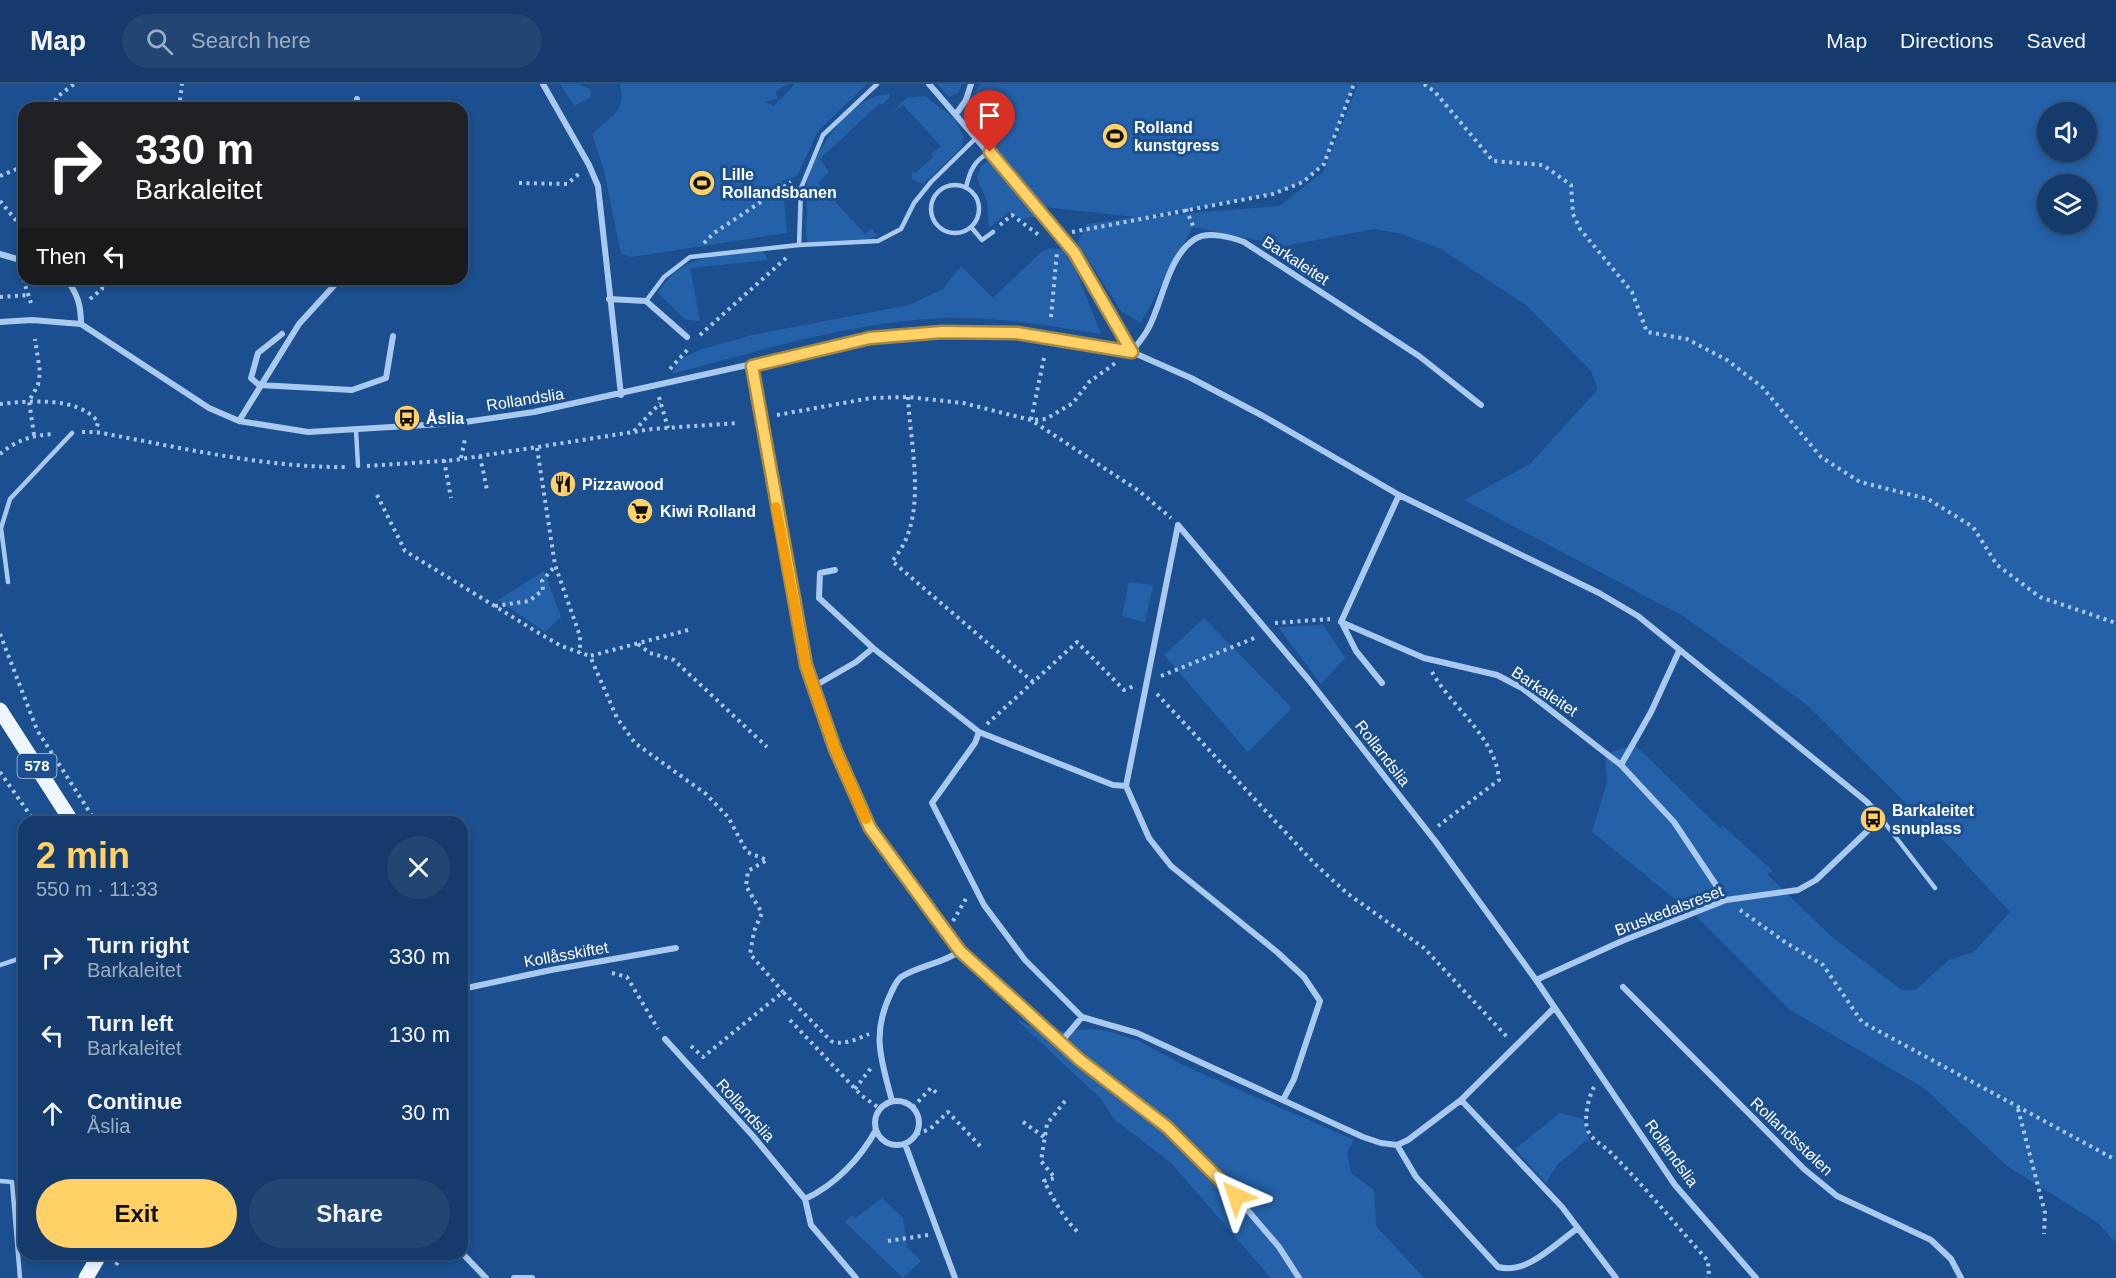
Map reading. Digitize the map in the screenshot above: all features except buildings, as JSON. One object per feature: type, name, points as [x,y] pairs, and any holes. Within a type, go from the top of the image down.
[{"type":"main road","name":"578","points":[[0,710],[68,816]]},
{"type":"main road","points":[[86,1278],[96,1260]]},
{"type":"street","points":[[929,84],[1059,234],[1094,282],[1132,352]]},
{"type":"street","points":[[956,114],[966,100],[971,84]]},
{"type":"street","points":[[542,86],[590,165],[601,202],[609,298],[621,395]]},
{"type":"street","name":"Barkaleitet","points":[[1197,238],[1228,236],[1244,242],[1419,356],[1481,405]]},
{"type":"street","points":[[1132,352],[1148,330],[1176,261],[1185,248],[1197,238]]},
{"type":"street","points":[[0,254],[18,259]]},
{"type":"street","points":[[71,285],[81,305],[81,324]]},
{"type":"street","points":[[239,421],[299,324],[335,285]]},
{"type":"street","points":[[609,298],[646,300],[687,337]]},
{"type":"street","name":"Rollandslia","points":[[0,322],[32,320],[81,324],[209,408],[239,421],[308,432],[458,423],[534,412],[752,366]]},
{"type":"street","points":[[1299,1278],[1279,1246],[1221,1179],[1167,1127],[1080,1060],[960,951],[870,828],[835,749],[806,665],[752,366],[870,338],[942,332],[1017,333],[1132,352],[1191,378],[1263,416],[1399,495],[1599,593],[1638,616],[1867,802],[1881,818]]},
{"type":"street","points":[[282,334],[258,352],[251,378],[260,385],[352,390],[386,378],[393,336]]},
{"type":"street","points":[[1382,683],[1356,651],[1341,622],[1399,495]]},
{"type":"street","points":[[1178,525],[1126,786],[1149,838],[1171,866],[1277,952],[1314,989],[1320,1001],[1294,1079],[1283,1100]]},
{"type":"street","name":"Rollandslia","points":[[1178,525],[1263,625],[1429,832],[1536,980],[1675,1185],[1756,1278]]},
{"type":"street","points":[[835,570],[820,573],[819,598],[873,648],[979,732],[1113,785],[1126,786]]},
{"type":"street","name":"Barkaleitet","points":[[1341,622],[1424,658],[1497,675],[1522,688],[1622,765],[1674,822],[1726,900]]},
{"type":"street","points":[[813,687],[856,662],[873,648]]},
{"type":"street","points":[[1622,765],[1651,712],[1679,651]]},
{"type":"street","points":[[979,732],[975,742],[932,803],[984,905],[1025,960],[1082,1017],[1137,1033],[1363,1137],[1397,1145],[1408,1140],[1461,1100],[1554,1008]]},
{"type":"street","name":"Bruskedalsreset","points":[[1536,980],[1622,941],[1726,900],[1798,890],[1816,880],[1881,818]]},
{"type":"street","name":"Kollåsskiftet","points":[[468,988],[587,963],[676,948]]},
{"type":"street","points":[[892,1101],[878,1031],[898,979],[923,966],[947,960],[960,951]]},
{"type":"street","name":"Rollandsstølen","points":[[1623,987],[1804,1169],[1838,1196],[1931,1240],[1951,1259],[1961,1278]]},
{"type":"street","points":[[1061,1042],[1082,1017]]},
{"type":"street","name":"Rollandslia","points":[[665,1039],[753,1136],[805,1199],[811,1225],[856,1278]]},
{"type":"street","points":[[1461,1100],[1562,1207],[1616,1278]]},
{"type":"street","points":[[892,1101],[906,1102],[913,1107],[920,1120],[916,1134],[905,1144],[891,1144],[879,1136],[876,1130],[876,1115],[880,1109],[892,1101]]},
{"type":"street","points":[[805,1199],[822,1191],[858,1158],[876,1130]]},
{"type":"street","points":[[905,1144],[956,1278]]},
{"type":"street","points":[[1397,1145],[1416,1177],[1498,1267],[1510,1270],[1525,1265],[1578,1227]]},
{"type":"street","points":[[468,1259],[486,1278]]},
{"type":"street","points":[[514,1278],[532,1278]]},
{"type":"lane","points":[[799,245],[803,177],[824,135],[877,84]]},
{"type":"lane","points":[[646,300],[664,277],[690,257],[799,245],[879,241],[901,229],[924,191],[976,137]]},
{"type":"lane","points":[[966,188],[969,173],[981,157],[990,152]]},
{"type":"lane","points":[[946,187],[966,188],[972,193],[978,206],[975,221],[971,227],[957,233],[943,230],[937,225],[931,211],[935,196],[946,187]]},
{"type":"lane","points":[[924,191],[935,196]]},
{"type":"lane","points":[[971,227],[982,240],[993,231]]},
{"type":"lane","points":[[356,430],[358,466]]},
{"type":"lane","points":[[8,582],[1,528],[10,499],[72,433]]},
{"type":"lane","points":[[1881,818],[1935,888]]},
{"type":"lane","points":[[0,965],[18,959]]},
{"type":"lane","points":[[0,1180],[12,1182],[18,1254]]},
{"type":"lane","points":[[18,1260],[20,1278]]},
{"type":"path","points":[[55,102],[57,97],[74,84]]},
{"type":"path","points":[[180,102],[182,84]]},
{"type":"path","points":[[1051,317],[1059,234],[1273,194],[1304,183],[1324,164],[1354,84]]},
{"type":"path","points":[[1424,84],[1435,92],[1493,161],[1542,165],[1571,185],[1573,214],[1580,229],[1632,292],[1647,332],[1687,339],[1726,360],[1762,387],[1821,457],[1860,482],[1928,499],[1972,528],[1997,565],[2040,597],[2116,623]]},
{"type":"path","points":[[519,183],[567,184],[590,165]]},
{"type":"path","points":[[0,176],[18,168]]},
{"type":"path","points":[[690,257],[714,233],[782,186],[803,177]]},
{"type":"path","points":[[0,201],[18,222]]},
{"type":"path","points":[[1186,209],[1197,238]]},
{"type":"path","points":[[1012,215],[1039,235],[1051,225]]},
{"type":"path","points":[[696,338],[799,245]]},
{"type":"path","points":[[26,285],[30,295],[30,303]]},
{"type":"path","points":[[81,305],[102,289],[102,285]]},
{"type":"path","points":[[0,297],[30,295]]},
{"type":"path","points":[[34,435],[29,401],[38,385],[40,372],[35,339]]},
{"type":"path","points":[[668,428],[656,387],[657,382],[690,345]]},
{"type":"path","points":[[777,415],[871,398],[908,397],[963,403],[1031,420],[1046,419],[1073,403],[1089,382],[1132,352]]},
{"type":"path","points":[[1031,420],[1044,358]]},
{"type":"path","points":[[908,397],[915,500],[911,525],[892,561],[1033,682]]},
{"type":"path","points":[[0,404],[29,401],[80,407],[98,422],[96,432],[222,455],[320,467],[461,459],[633,432],[736,423]]},
{"type":"path","points":[[633,432],[661,403]]},
{"type":"path","points":[[1031,420],[1140,491],[1158,504],[1178,525]]},
{"type":"path","points":[[0,454],[12,444],[34,435],[72,433]]},
{"type":"path","points":[[461,459],[465,439]]},
{"type":"path","points":[[537,448],[555,566],[580,636],[580,653]]},
{"type":"path","points":[[480,456],[487,490]]},
{"type":"path","points":[[444,460],[450,498]]},
{"type":"path","points":[[377,495],[405,551],[561,646],[590,656],[688,630]]},
{"type":"path","points":[[495,606],[529,601],[543,590],[542,581],[555,566]]},
{"type":"path","points":[[1263,625],[1326,618],[1341,622]]},
{"type":"path","points":[[979,732],[1077,642],[1124,690],[1268,632]]},
{"type":"path","points":[[0,634],[37,730],[92,816]]},
{"type":"path","points":[[637,643],[650,654],[674,660],[767,747]]},
{"type":"path","points":[[590,656],[617,718],[635,743],[706,794],[728,817],[747,852],[767,860],[748,871],[746,886],[762,913],[754,931],[750,954],[783,993],[831,1041],[837,1043],[855,1040],[878,1031]]},
{"type":"path","points":[[1424,658],[1440,687],[1485,741],[1498,769],[1499,780],[1429,832]]},
{"type":"path","points":[[1146,680],[1315,864],[1348,894],[1424,948],[1516,1046]]},
{"type":"path","points":[[0,772],[31,816]]},
{"type":"path","points":[[945,932],[974,885]]},
{"type":"path","points":[[1726,900],[1785,942],[1823,965],[1862,1022],[2116,1160]]},
{"type":"path","points":[[587,963],[599,972],[627,977],[665,1039]]},
{"type":"path","points":[[689,1044],[703,1057],[783,993]]},
{"type":"path","points":[[790,1020],[855,1089],[880,1109]]},
{"type":"path","points":[[855,1089],[876,1064]]},
{"type":"path","points":[[1600,1076],[1592,1091],[1587,1128],[1596,1142],[1611,1153],[1646,1188],[1708,1261],[1709,1276],[1707,1278]]},
{"type":"path","points":[[913,1107],[930,1088],[939,1095]]},
{"type":"path","points":[[1065,1101],[1047,1124],[1041,1161],[1055,1178],[1044,1181],[1063,1215],[1080,1234]]},
{"type":"path","points":[[2018,1108],[2045,1213],[2044,1234]]},
{"type":"path","points":[[916,1134],[930,1129],[948,1112],[982,1148]]},
{"type":"path","points":[[1023,1122],[1044,1137]]},
{"type":"path","points":[[888,1241],[940,1233]]},
{"type":"shaded area","points":[[560,84],[579,84],[591,90],[591,97],[574,106]]},
{"type":"shaded area","name":"Lille Rollandsbanen","points":[[620,84],[788,84],[776,91],[777,99],[765,102],[774,106],[795,84],[867,84],[818,131],[797,176],[782,181],[787,233],[632,257],[621,254],[604,171],[592,134],[619,107],[622,93]]},
{"type":"shaded area","points":[[937,84],[962,85],[958,93],[949,97]]},
{"type":"shaded area","points":[[981,84],[1354,84],[1324,164],[1303,182],[1273,194],[1144,217],[1279,206],[1323,172],[1358,84],[2116,84],[2116,1243],[2098,1223],[2007,1166],[1924,1088],[1790,1010],[1695,915],[1592,832],[1607,782],[1605,754],[1635,745],[1720,828],[1723,826],[1773,871],[1767,874],[1832,937],[1902,990],[1915,990],[1949,960],[1974,952],[2010,912],[1953,850],[1806,704],[1683,616],[1464,500],[1530,464],[1598,389],[1591,371],[1527,306],[1441,249],[1402,234],[1374,229],[1285,246],[1193,227],[1141,323],[1122,312],[1077,243],[1087,224],[1135,217],[1035,206],[956,114]]},
{"type":"shaded area","points":[[889,94],[890,97],[882,105],[880,103],[820,159],[829,172],[818,183],[865,234],[872,229],[877,236],[868,239],[808,243],[806,186],[818,155],[837,126],[849,113],[875,96]]},
{"type":"shaded area","points":[[925,96],[954,118],[964,137],[961,148],[923,184],[912,179],[912,171],[915,173],[933,157],[931,154],[941,146],[903,105],[893,112],[906,98]]},
{"type":"shaded area","points":[[986,162],[993,162],[1031,206],[1035,217],[1023,219],[1009,212],[989,228],[987,202],[977,178],[981,166]]},
{"type":"shaded area","points":[[1049,248],[1068,250],[1101,334],[1040,324],[980,318],[905,321],[804,339],[672,374],[679,360],[699,350],[752,335],[909,305],[943,289],[961,266],[993,298],[1040,253]]},
{"type":"shaded area","points":[[763,251],[768,260],[690,268],[700,321],[686,320],[658,293],[679,269],[691,263],[717,255]]},
{"type":"shaded area","points":[[544,571],[561,617],[545,632],[498,600]]},
{"type":"shaded area","points":[[1129,582],[1153,585],[1145,622],[1122,616]]},
{"type":"shaded area","points":[[1204,618],[1292,708],[1248,752],[1164,655]]},
{"type":"shaded area","points":[[1323,625],[1345,658],[1321,684],[1278,627]]},
{"type":"shaded area","points":[[1016,1019],[1043,1032],[1092,1029],[1108,1031],[1139,1041],[1183,1065],[1354,1140],[1347,1153],[1351,1173],[1374,1190],[1376,1226],[1424,1278],[1271,1278],[1172,1164],[1113,1118],[1102,1100]]},
{"type":"shaded area","points":[[1560,1113],[1583,1119],[1590,1143],[1586,1141],[1557,1165],[1546,1183],[1515,1149]]},
{"type":"shaded area","points":[[882,1198],[903,1218],[907,1247],[921,1261],[903,1278],[845,1222],[852,1215],[855,1218]]},
{"type":"slow traffic","points":[[776,507],[806,665],[835,749],[866,819]]},
{"type":"place","name":"Rolland kunstgress","points":[[1115,136]]},
{"type":"place","name":"Lille Rollandsbanen","points":[[702,183]]},
{"type":"place","name":"Åslia","points":[[407,418]]},
{"type":"place","name":"Pizzawood","points":[[563,484]]},
{"type":"place","name":"Kiwi Rolland","points":[[640,511]]},
{"type":"place","name":"Barkaleitet snuplass","points":[[1873,819]]},
{"type":"route","points":[[990,152],[1074,252],[1094,282],[1132,352],[1017,333],[942,332],[870,338],[752,366],[806,665],[835,749],[870,828],[913,890],[960,951],[1080,1060],[1167,1127],[1236,1196]]}]
